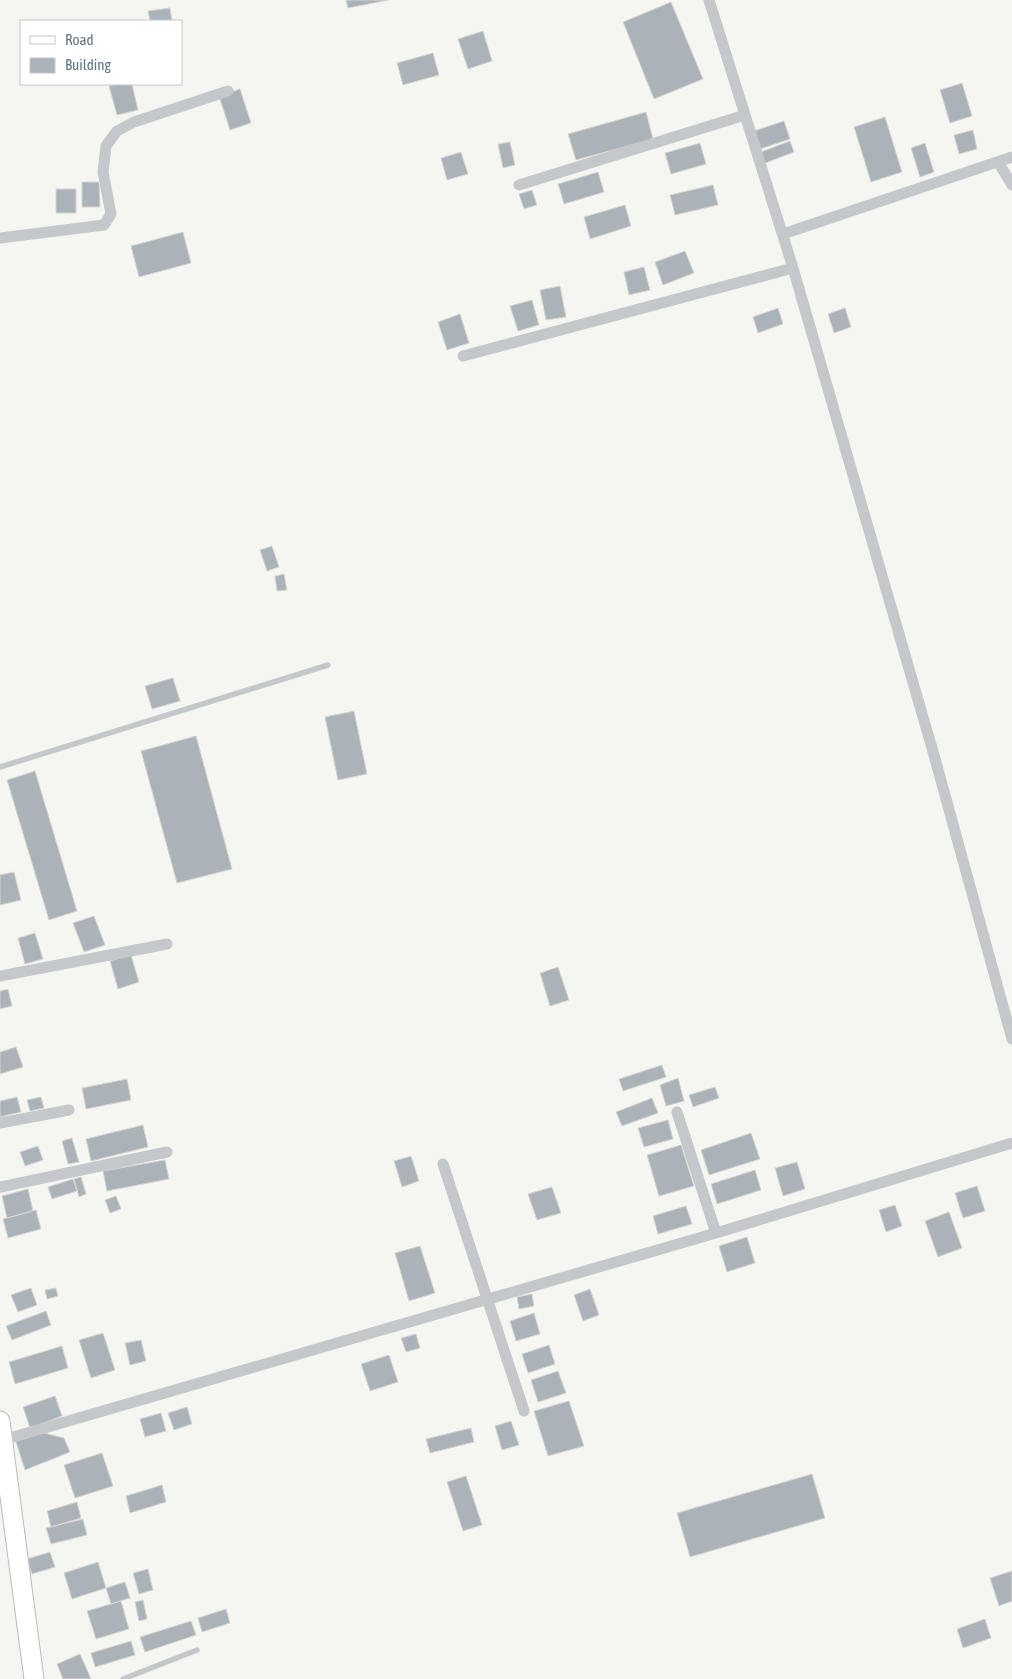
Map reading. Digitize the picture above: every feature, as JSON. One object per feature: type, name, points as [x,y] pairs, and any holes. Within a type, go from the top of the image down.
[{"type":"main road","points":[[0,1420],[34,1679]]},
{"type":"street","points":[[709,0],[793,268],[934,755],[1012,1039]]},
{"type":"street","points":[[0,238],[104,225],[111,214],[103,172],[106,146],[117,131],[134,122],[228,91]]},
{"type":"street","points":[[519,185],[745,115]]},
{"type":"street","points":[[783,234],[1012,157]]},
{"type":"street","points":[[998,162],[1012,185]]},
{"type":"street","points":[[463,356],[793,268]]},
{"type":"street","points":[[0,976],[167,944]]},
{"type":"street","points":[[0,1123],[69,1110]]},
{"type":"street","points":[[677,1112],[716,1233]]},
{"type":"street","points":[[3,1440],[716,1233],[1012,1143]]},
{"type":"street","points":[[0,1186],[167,1152]]},
{"type":"street","points":[[443,1164],[524,1411]]},
{"type":"lane","points":[[0,767],[328,665]]},
{"type":"lane","points":[[123,1679],[197,1650]]},
{"type":"building","points":[[346,0],[389,0],[348,8]]},
{"type":"building","points":[[671,2],[703,79],[654,99],[623,22]]},
{"type":"building","points":[[170,8],[172,20],[150,20],[148,11]]},
{"type":"building","points":[[483,31],[492,61],[468,69],[458,39]]},
{"type":"building","points":[[433,53],[439,75],[403,85],[397,63]]},
{"type":"building","points":[[962,83],[972,116],[950,123],[940,90]]},
{"type":"building","points":[[132,85],[138,110],[117,115],[109,86]]},
{"type":"building","points":[[240,89],[251,123],[230,130],[219,96]]},
{"type":"building","points":[[646,112],[653,139],[576,160],[568,134]]},
{"type":"building","points":[[885,117],[902,172],[871,182],[854,127]]},
{"type":"building","points":[[784,121],[790,139],[760,149],[754,131]]},
{"type":"building","points":[[973,130],[977,149],[959,154],[954,135]]},
{"type":"building","points":[[790,141],[794,152],[763,164],[758,153]]},
{"type":"building","points":[[510,142],[515,165],[503,168],[498,144]]},
{"type":"building","points":[[700,143],[706,164],[671,174],[665,153]]},
{"type":"building","points":[[925,143],[934,172],[920,177],[911,148]]},
{"type":"building","points":[[461,152],[468,174],[447,180],[441,158]]},
{"type":"building","points":[[598,172],[604,192],[564,204],[558,184]]},
{"type":"building","points":[[82,182],[99,182],[100,207],[82,207]]},
{"type":"building","points":[[713,185],[718,205],[675,215],[670,195]]},
{"type":"building","points":[[56,189],[76,189],[76,213],[56,213]]},
{"type":"building","points":[[532,190],[537,205],[524,209],[519,194]]},
{"type":"building","points":[[625,205],[631,226],[590,239],[584,217]]},
{"type":"building","points":[[183,232],[191,263],[139,277],[131,246]]},
{"type":"building","points":[[685,251],[694,273],[663,285],[655,262]]},
{"type":"building","points":[[644,267],[650,290],[629,295],[624,272]]},
{"type":"building","points":[[560,286],[566,317],[546,320],[540,290]]},
{"type":"building","points":[[532,300],[539,325],[518,331],[510,306]]},
{"type":"building","points":[[778,308],[783,324],[758,333],[753,317]]},
{"type":"building","points":[[845,308],[851,327],[834,333],[828,314]]},
{"type":"building","points":[[460,314],[469,343],[447,350],[438,322]]},
{"type":"building","points":[[272,546],[279,567],[267,571],[260,550]]},
{"type":"building","points":[[284,574],[287,590],[277,591],[275,576]]},
{"type":"building","points":[[173,678],[180,701],[152,709],[145,686]]},
{"type":"building","points":[[354,711],[367,774],[338,780],[325,717]]},
{"type":"building","points":[[196,736],[232,869],[177,883],[141,751]]},
{"type":"building","points":[[35,771],[77,911],[49,920],[7,780]]},
{"type":"building","points":[[14,872],[21,900],[0,905],[0,875]]},
{"type":"building","points":[[94,916],[105,945],[84,952],[73,923]]},
{"type":"building","points":[[35,933],[43,959],[25,964],[18,938]]},
{"type":"building","points":[[131,955],[139,982],[118,989],[110,961]]},
{"type":"building","points":[[558,967],[569,1000],[550,1006],[540,973]]},
{"type":"building","points":[[8,989],[12,1006],[0,1009],[0,991]]},
{"type":"building","points":[[16,1047],[23,1067],[0,1074],[0,1052]]},
{"type":"building","points":[[662,1065],[666,1077],[623,1091],[619,1079]]},
{"type":"building","points":[[678,1078],[684,1101],[666,1106],[660,1085]]},
{"type":"building","points":[[127,1079],[131,1100],[86,1109],[82,1088]]},
{"type":"building","points":[[715,1087],[719,1098],[693,1107],[689,1095]]},
{"type":"building","points":[[17,1097],[21,1112],[0,1117],[0,1101]]},
{"type":"building","points":[[41,1097],[44,1108],[30,1111],[27,1100]]},
{"type":"building","points":[[652,1098],[658,1113],[622,1126],[616,1112]]},
{"type":"building","points":[[668,1120],[673,1139],[644,1147],[638,1128]]},
{"type":"building","points":[[143,1125],[148,1147],[91,1161],[86,1139]]},
{"type":"building","points":[[751,1133],[760,1159],[709,1175],[701,1150]]},
{"type":"building","points":[[72,1138],[79,1162],[68,1164],[62,1141]]},
{"type":"building","points":[[681,1145],[694,1186],[659,1196],[647,1155]]},
{"type":"building","points":[[38,1146],[43,1160],[25,1166],[20,1152]]},
{"type":"building","points":[[411,1156],[419,1181],[402,1187],[394,1161]]},
{"type":"building","points":[[165,1160],[169,1179],[107,1191],[103,1171]]},
{"type":"building","points":[[797,1162],[805,1189],[783,1196],[775,1168]]},
{"type":"building","points":[[755,1170],[761,1190],[717,1204],[711,1184]]},
{"type":"building","points":[[81,1177],[86,1194],[79,1197],[74,1179]]},
{"type":"building","points":[[73,1179],[77,1191],[52,1199],[48,1187]]},
{"type":"building","points":[[977,1186],[985,1211],[963,1218],[955,1193]]},
{"type":"building","points":[[552,1187],[561,1213],[537,1220],[528,1194]]},
{"type":"building","points":[[28,1189],[33,1211],[7,1218],[2,1196]]},
{"type":"building","points":[[116,1196],[121,1209],[110,1213],[105,1200]]},
{"type":"building","points":[[895,1205],[902,1226],[886,1232],[879,1210]]},
{"type":"building","points":[[686,1206],[692,1224],[658,1234],[653,1216]]},
{"type":"building","points":[[36,1210],[41,1229],[8,1238],[3,1219]]},
{"type":"building","points":[[949,1212],[962,1248],[938,1257],[925,1221]]},
{"type":"building","points":[[747,1237],[755,1263],[727,1272],[719,1246]]},
{"type":"building","points":[[420,1246],[435,1293],[409,1301],[395,1253]]},
{"type":"building","points":[[31,1288],[37,1305],[18,1312],[11,1295]]},
{"type":"building","points":[[56,1288],[58,1296],[47,1299],[45,1290]]},
{"type":"building","points":[[590,1289],[599,1315],[583,1321],[574,1295]]},
{"type":"building","points":[[532,1294],[534,1306],[519,1309],[517,1297]]},
{"type":"building","points":[[46,1311],[51,1325],[12,1340],[6,1326]]},
{"type":"building","points":[[534,1313],[540,1334],[516,1341],[510,1321]]},
{"type":"building","points":[[103,1333],[115,1370],[91,1378],[79,1340]]},
{"type":"building","points":[[416,1334],[420,1348],[406,1352],[401,1338]]},
{"type":"building","points":[[141,1340],[146,1361],[130,1365],[125,1343]]},
{"type":"building","points":[[549,1345],[555,1364],[528,1373],[522,1354]]},
{"type":"building","points":[[62,1346],[68,1368],[15,1384],[9,1362]]},
{"type":"building","points":[[389,1355],[398,1382],[370,1391],[361,1364]]},
{"type":"building","points":[[558,1371],[566,1393],[538,1402],[531,1380]]},
{"type":"building","points":[[55,1396],[62,1416],[30,1428],[23,1407]]},
{"type":"building","points":[[569,1401],[584,1446],[548,1456],[534,1411]]},
{"type":"building","points":[[187,1407],[192,1424],[174,1430],[168,1413]]},
{"type":"building","points":[[161,1413],[166,1431],[145,1437],[140,1419]]},
{"type":"building","points":[[511,1421],[519,1445],[502,1450],[495,1426]]},
{"type":"building","points":[[471,1428],[474,1442],[430,1453],[426,1439]]},
{"type":"building","points":[[44,1433],[64,1438],[70,1452],[25,1470],[15,1439]]},
{"type":"building","points":[[102,1453],[113,1486],[75,1498],[64,1465]]},
{"type":"building","points":[[812,1474],[825,1518],[690,1557],[677,1513]]},
{"type":"building","points":[[466,1476],[482,1525],[463,1531],[447,1482]]},
{"type":"building","points":[[162,1485],[166,1502],[130,1513],[126,1496]]},
{"type":"building","points":[[77,1502],[81,1518],[51,1527],[47,1511]]},
{"type":"building","points":[[83,1519],[87,1535],[51,1544],[46,1528]]},
{"type":"building","points":[[50,1552],[55,1567],[32,1574],[27,1559]]},
{"type":"building","points":[[98,1562],[106,1588],[72,1599],[64,1573]]},
{"type":"building","points":[[148,1569],[153,1590],[139,1594],[133,1573]]},
{"type":"building","points":[[1012,1571],[1012,1601],[999,1606],[990,1578]]},
{"type":"building","points":[[125,1582],[130,1598],[111,1604],[106,1588]]},
{"type":"building","points":[[143,1600],[147,1619],[139,1621],[135,1602]]},
{"type":"building","points":[[121,1601],[129,1629],[96,1639],[87,1611]]},
{"type":"building","points":[[226,1609],[230,1623],[202,1632],[198,1618]]},
{"type":"building","points":[[985,1619],[991,1638],[963,1648],[957,1629]]},
{"type":"building","points":[[191,1621],[196,1635],[145,1652],[140,1637]]},
{"type":"building","points":[[131,1641],[135,1655],[95,1667],[91,1653]]},
{"type":"building","points":[[80,1654],[91,1679],[63,1679],[57,1664]]}]
